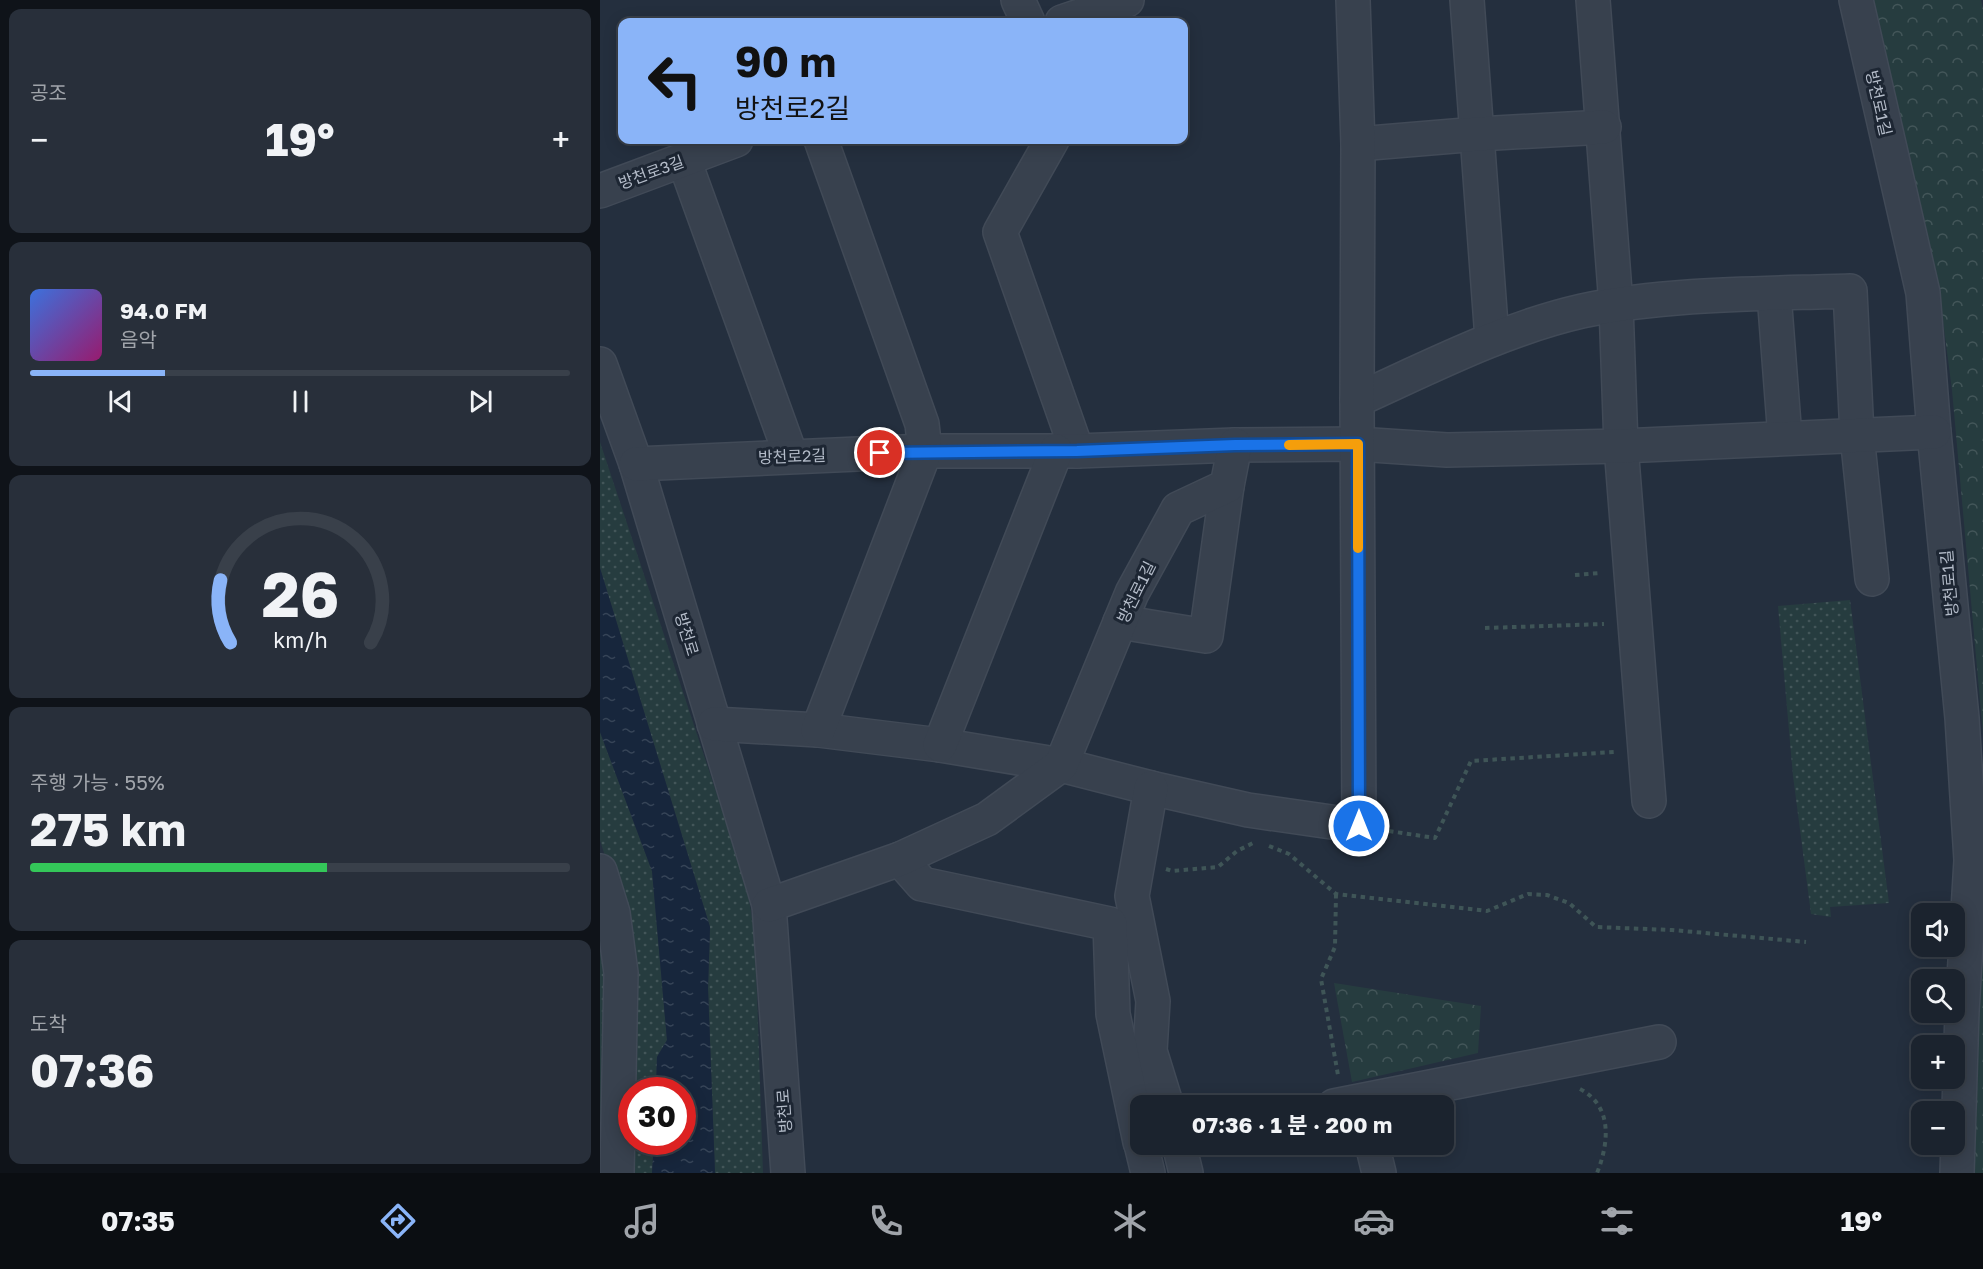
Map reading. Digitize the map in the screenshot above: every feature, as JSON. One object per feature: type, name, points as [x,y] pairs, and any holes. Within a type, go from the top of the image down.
[{"type":"street","points":[[1018,0],[1026,18]]},
{"type":"street","points":[[1074,18],[1127,0]]},
{"type":"street","points":[[714,724],[818,730],[940,745],[1061,765],[1248,810],[1359,826],[1358,144],[1353,0]]},
{"type":"street","points":[[1467,0],[1492,339]]},
{"type":"street","points":[[1593,0],[1616,305],[1621,446],[1649,801]]},
{"type":"street","name":"방천로1길","points":[[1856,0],[1923,293],[1962,718],[1971,860],[1962,1011],[1957,1173]]},
{"type":"street","points":[[1358,144],[1604,127]]},
{"type":"street","name":"방천로3길","points":[[600,191],[726,144]]},
{"type":"street","points":[[818,730],[925,451],[922,424],[822,144]]},
{"type":"street","points":[[940,745],[1066,451],[1000,232],[1050,144]]},
{"type":"street","points":[[684,160],[791,456]]},
{"type":"street","points":[[1357,400],[1492,339],[1579,312],[1616,305],[1850,291],[1857,435],[1872,579]]},
{"type":"street","points":[[1774,294],[1785,438]]},
{"type":"street","name":"방천로","points":[[600,364],[636,464],[769,905],[788,1173]]},
{"type":"street","name":"방천로2길","points":[[636,464],[925,451],[1066,451],[1235,445],[1358,444],[1447,450],[1621,446],[1934,432]]},
{"type":"street","points":[[1120,622],[1206,636],[1235,445]]},
{"type":"street","name":"방천로1길","points":[[1061,765],[1132,593],[1178,509],[1227,486]]},
{"type":"street","points":[[769,905],[900,859],[987,819],[1061,765]]},
{"type":"street","points":[[1151,788],[1132,897],[1153,1001],[1150,1051],[1164,1095]]},
{"type":"street","points":[[900,859],[922,884],[1110,924],[1113,1014],[1130,1096]]},
{"type":"street","points":[[600,871],[613,913],[621,973],[617,1173]]},
{"type":"street","points":[[1391,1095],[1659,1042]]},
{"type":"street","points":[[1143,1155],[1148,1173]]},
{"type":"street","points":[[1182,1155],[1186,1173]]},
{"type":"street","points":[[1374,1155],[1378,1173]]},
{"type":"path","points":[[1485,628],[1635,623]]},
{"type":"path","points":[[1359,826],[1435,838],[1471,761],[1645,751]]},
{"type":"path","points":[[1138,863],[1172,871],[1218,867],[1237,851],[1253,843],[1289,854],[1336,894],[1487,911],[1528,894],[1547,895],[1569,903],[1596,927],[1672,930],[1806,942]]},
{"type":"path","points":[[1336,894],[1335,947],[1321,979],[1348,1095]]},
{"type":"path","points":[[1578,1087],[1588,1093],[1603,1111],[1606,1136],[1597,1173]]},
{"type":"green space","points":[[1862,0],[1981,0],[1983,9],[1983,734],[1952,390],[1940,298]]},
{"type":"green space","points":[[600,442],[746,882],[755,935],[763,1173],[715,1173],[708,988],[710,927],[600,568]]},
{"type":"green space","points":[[1850,600],[1889,903],[1830,907],[1831,917],[1811,914],[1793,776],[1778,606]]},
{"type":"green space","points":[[600,732],[652,871],[667,1040],[657,1057],[656,1077],[625,1077],[614,885],[600,840]]},
{"type":"green space","points":[[1983,894],[1983,1173],[1970,1173]]},
{"type":"green space","points":[[600,934],[610,976],[606,1173],[600,1173]]},
{"type":"green space","points":[[1334,983],[1481,1006],[1478,1053],[1352,1082]]},
{"type":"green space","points":[[630,1155],[653,1155],[652,1173],[631,1173]]},
{"type":"water","points":[[600,568],[710,927],[708,988],[715,1173],[652,1173],[653,1155],[696,1155],[696,1077],[656,1077],[657,1057],[667,1040],[652,871],[600,732]]},
{"type":"slow traffic","points":[[1289,445],[1358,444],[1358,548]]},
{"type":"route","points":[[880,453],[1358,444],[1359,826]]}]
